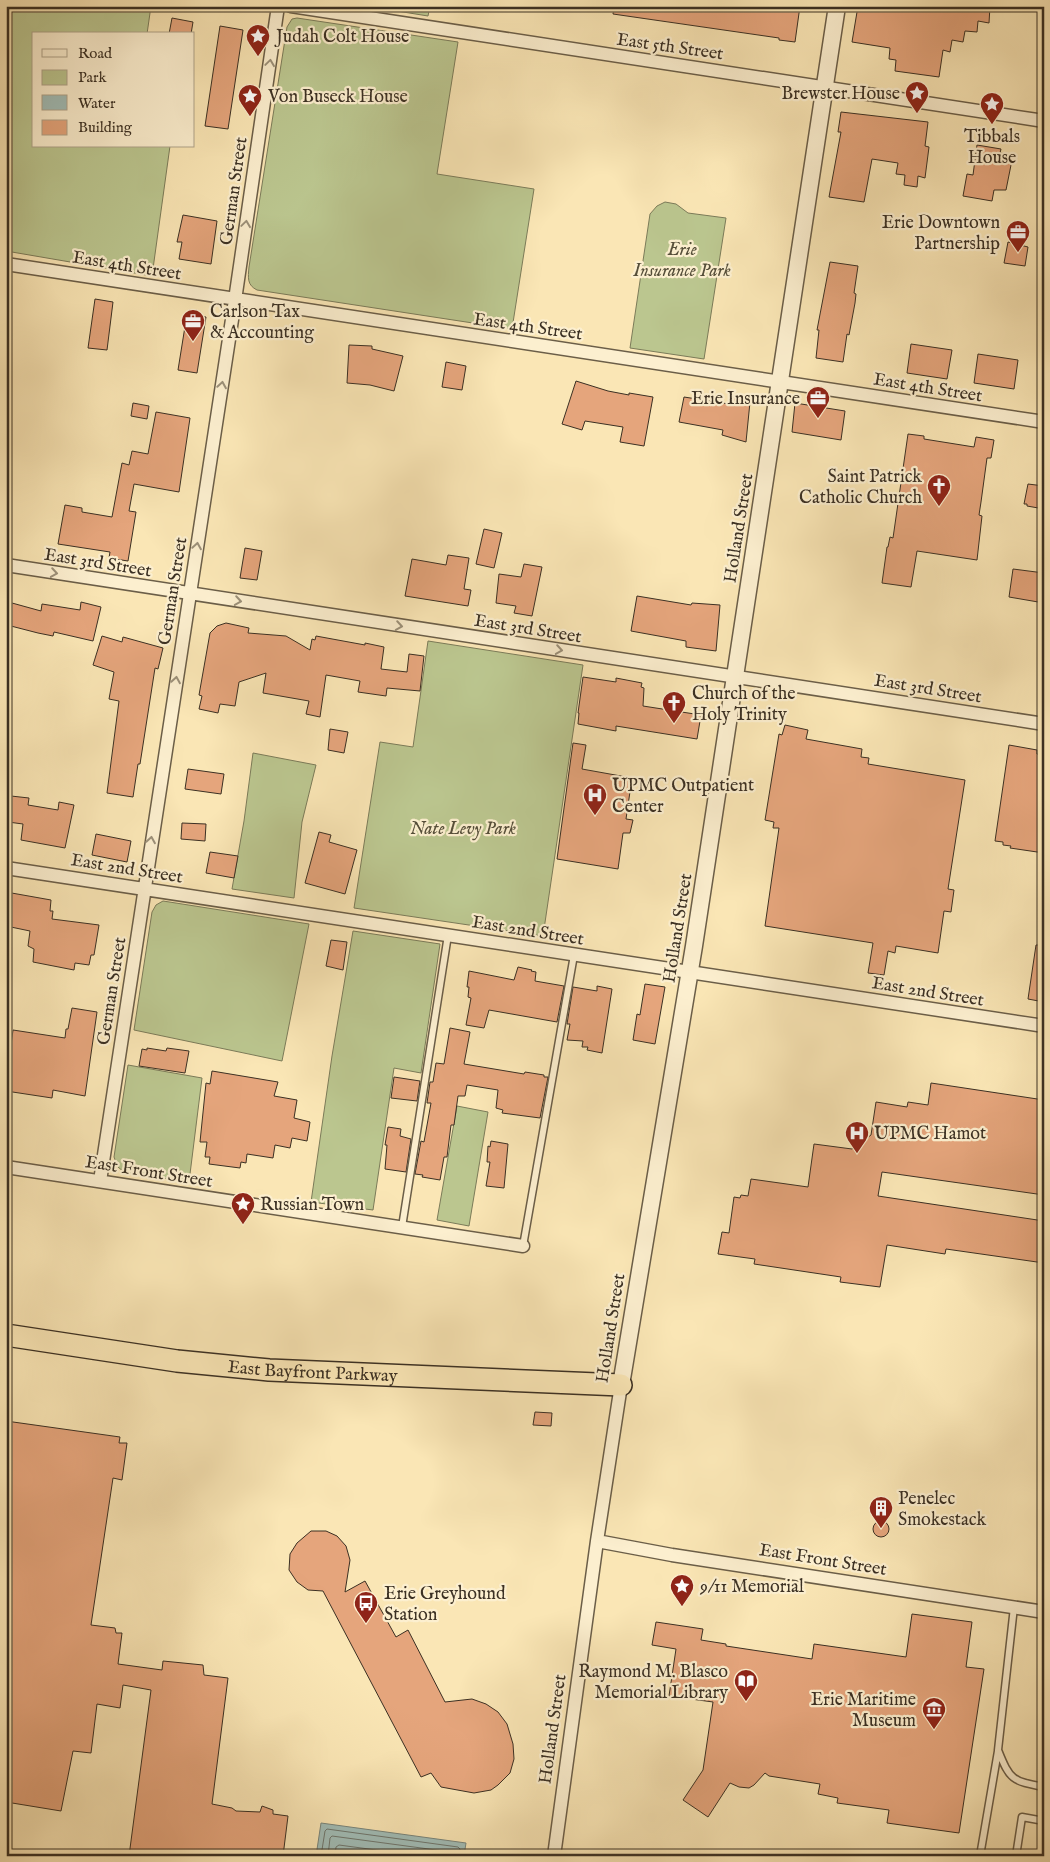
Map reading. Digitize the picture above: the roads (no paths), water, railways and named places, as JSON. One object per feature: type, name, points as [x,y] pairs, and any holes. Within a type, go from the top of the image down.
[{"type":"highway","name":"East Bayfront Parkway","points":[[6,1335],[177,1361],[268,1370],[621,1385]]},
{"type":"street","name":"German Street","points":[[100,1181],[235,300],[278,6]]},
{"type":"street","name":"East 5th Street","points":[[291,6],[1044,121]]},
{"type":"street","name":"Holland Street","points":[[554,1856],[597,1541],[621,1385],[690,973],[837,6]]},
{"type":"street","name":"East 4th Street","points":[[6,264],[1044,422]]},
{"type":"street","name":"East 3rd Street","points":[[6,566],[1044,724]]},
{"type":"street","name":"East 2nd Street","points":[[6,868],[1044,1026]]},
{"type":"street","name":"East Front Street","points":[[6,1166],[523,1246]]},
{"type":"street","name":"East Front Street","points":[[597,1541],[672,1555],[1044,1612]]},
{"type":"lane","points":[[402,1227],[448,935]]},
{"type":"lane","points":[[523,1246],[574,954]]},
{"type":"lane","points":[[980,1856],[998,1750],[1014,1607]]},
{"type":"lane","points":[[998,1750],[1007,1772],[1020,1783],[1044,1787]]},
{"type":"lane","points":[[1016,1856],[1022,1817],[1044,1821]]},
{"type":"water","points":[[321,1823],[466,1843],[464,1856],[316,1856]]},
{"type":"place","name":"Judah Colt House","points":[[258,57]]},
{"type":"place","name":"Brewster House","points":[[917,114]]},
{"type":"place","name":"Von Buseck House","points":[[250,117]]},
{"type":"place","name":"Tibbals House","points":[[992,125]]},
{"type":"place","name":"Erie Downtown Partnership","points":[[1018,253]]},
{"type":"place","name":"Carlson Tax & Accounting","points":[[193,342]]},
{"type":"place","name":"Erie Insurance","points":[[818,419]]},
{"type":"place","name":"Saint Patrick Catholic Church","points":[[939,507]]},
{"type":"place","name":"Church of the Holy Trinity","points":[[674,724]]},
{"type":"place","name":"UPMC Outpatient Center","points":[[595,816]]},
{"type":"place","name":"UPMC Hamot","points":[[857,1154]]},
{"type":"place","name":"Russian Town","points":[[243,1225]]},
{"type":"place","name":"Penelec Smokestack","points":[[881,1529]]},
{"type":"place","name":"9/11 Memorial","points":[[682,1607]]},
{"type":"place","name":"Erie Greyhound Station","points":[[366,1624]]},
{"type":"place","name":"Raymond M. Blasco Memorial Library","points":[[746,1702]]},
{"type":"place","name":"Erie Maritime Museum","points":[[934,1730]]},
{"type":"park label","name":"Erie Insurance Park","points":[[682,259]]},
{"type":"park label","name":"Nate Levy Park","points":[[463,828]]}]
